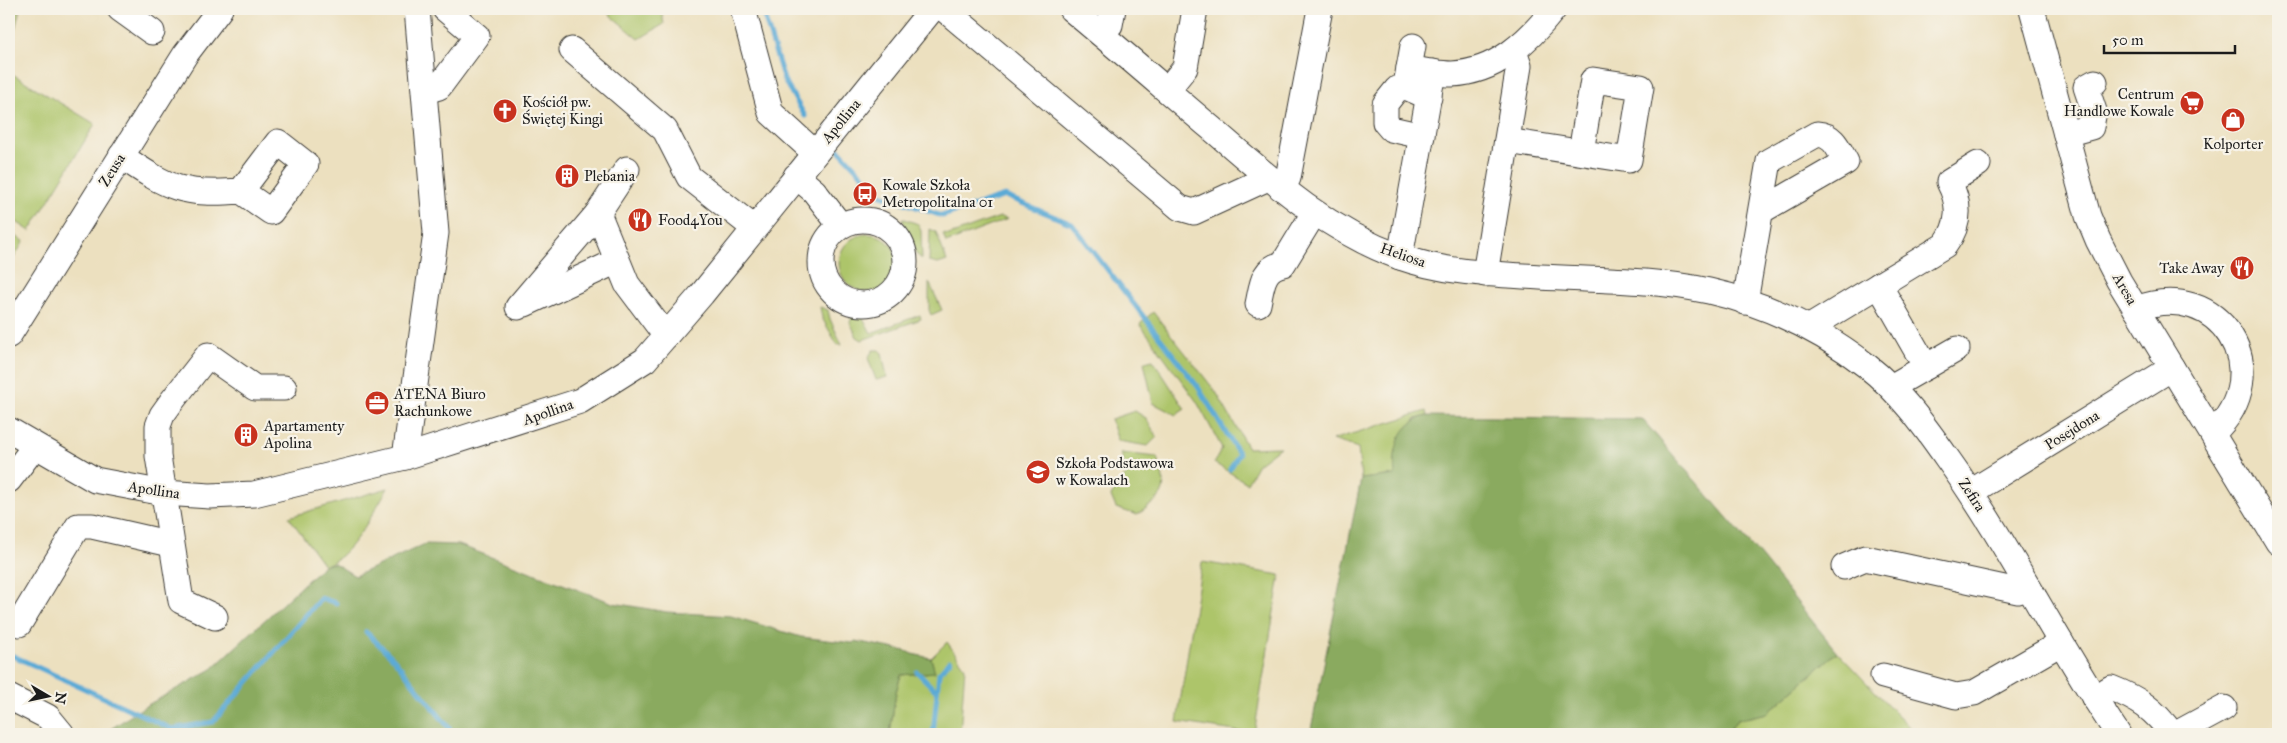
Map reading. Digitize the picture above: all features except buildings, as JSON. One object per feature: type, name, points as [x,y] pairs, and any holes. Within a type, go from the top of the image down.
[{"type":"street","points":[[120,9],[152,32]]},
{"type":"street","name":"Zeusa","points":[[9,335],[185,55],[220,9]]},
{"type":"street","points":[[405,457],[436,233],[417,9]]},
{"type":"street","points":[[425,91],[439,87],[477,36],[445,9]]},
{"type":"street","points":[[743,9],[771,113],[815,153]]},
{"type":"street","name":"Apollina","points":[[9,430],[95,480],[164,493],[210,496],[254,494],[405,457],[580,401],[645,360],[932,9]]},
{"type":"street","points":[[944,9],[1180,208],[1194,212],[1288,178],[1320,9]]},
{"type":"street","name":"Heliosa","points":[[1071,9],[1274,183],[1339,229],[1400,257],[1457,270],[1486,274],[1652,282],[1709,291],[1745,302],[1810,327]]},
{"type":"street","points":[[1100,33],[1110,25],[1113,9]]},
{"type":"street","points":[[1167,90],[1185,68],[1195,9]]},
{"type":"street","points":[[1415,68],[1452,74],[1494,63],[1523,43],[1554,9]]},
{"type":"street","name":"Aresa","points":[[2032,9],[2092,225],[2111,265],[2136,309],[2278,542]]},
{"type":"street","points":[[572,50],[665,130],[689,177],[754,228]]},
{"type":"street","points":[[1486,274],[1519,66],[1514,51]]},
{"type":"street","points":[[1400,257],[1429,97],[1415,68]]},
{"type":"street","points":[[1415,68],[1389,96],[1385,104],[1385,122],[1391,128],[1422,136]]},
{"type":"street","points":[[2066,134],[2091,127],[2094,111],[2086,87],[2096,82]]},
{"type":"street","points":[[1507,140],[1581,152]]},
{"type":"street","points":[[121,156],[165,185],[193,192],[241,191]]},
{"type":"street","points":[[1810,327],[1945,245],[1952,236],[1958,214],[1955,192],[1950,182],[1978,164]]},
{"type":"street","points":[[617,261],[518,307],[598,213],[627,169]]},
{"type":"street","points":[[796,176],[814,191],[840,225]]},
{"type":"street","points":[[1745,302],[1761,211]]},
{"type":"street","points":[[598,213],[626,284],[666,336]]},
{"type":"street","points":[[1258,304],[1264,275],[1272,266],[1283,264],[1314,213]]},
{"type":"street","points":[[1879,285],[1926,367]]},
{"type":"street","points":[[2136,309],[2149,304],[2171,301],[2194,305],[2213,316],[2229,332],[2240,354],[2242,379],[2236,403],[2223,424],[2213,433]]},
{"type":"street","name":"Zefira","points":[[1810,327],[1868,366],[1912,410],[1971,492],[2094,698],[2118,734]]},
{"type":"street","points":[[1891,387],[1957,349]]},
{"type":"street","points":[[215,617],[181,601],[182,593],[171,544],[158,456],[158,426],[162,415],[208,355],[255,388],[284,388]]},
{"type":"street","name":"Posejdona","points":[[1971,492],[2172,368]]},
{"type":"street","points":[[9,480],[35,446]]},
{"type":"street","points":[[19,624],[78,526],[92,526],[171,544]]},
{"type":"street","points":[[1844,568],[1865,558],[2018,591],[2028,588]]},
{"type":"street","points":[[1883,676],[1956,696],[1974,693],[2061,643]]},
{"type":"street","points":[[2094,698],[2111,688],[2133,696],[2162,720],[2172,734]]},
{"type":"street","points":[[9,697],[48,717],[62,734]]},
{"type":"street","points":[[2176,734],[2224,708]]},
{"type":"green space","points":[[9,9],[20,9],[9,54]]},
{"type":"green space","points":[[603,9],[661,9],[664,24],[639,39]]},
{"type":"green space","points":[[9,72],[95,124],[30,231],[9,217]]},
{"type":"green space","points":[[1000,217],[1008,219],[946,243],[943,234],[949,235]]},
{"type":"green space","points":[[902,218],[918,224],[921,231],[922,259],[916,254]]},
{"type":"green space","points":[[930,229],[936,232],[947,261],[938,264],[929,262]]},
{"type":"green space","points":[[9,233],[24,241],[9,266]]},
{"type":"green space","points":[[862,234],[874,234],[889,242],[897,257],[897,269],[889,284],[874,292],[862,292],[847,284],[839,269],[839,257],[847,242]]},
{"type":"green space","points":[[929,282],[942,310],[931,315],[929,310]]},
{"type":"green space","points":[[820,307],[828,310],[842,345],[837,344],[822,318]]},
{"type":"green space","points":[[859,310],[871,333],[920,315],[921,319],[862,340],[857,337],[850,322],[854,312]]},
{"type":"green space","points":[[1153,312],[1216,392],[1248,448],[1280,447],[1258,464],[1247,483],[1214,463],[1222,448],[1197,402],[1140,324]]},
{"type":"green space","points":[[873,350],[879,350],[882,353],[887,377],[876,380],[868,358]]},
{"type":"green space","points":[[1153,360],[1185,409],[1176,415],[1153,403],[1144,362]]},
{"type":"green space","points":[[1135,411],[1146,418],[1157,437],[1148,446],[1118,441],[1111,419]]},
{"type":"green space","points":[[1426,411],[1427,416],[1415,419],[1395,475],[1361,479],[1358,448],[1332,440]]},
{"type":"green space","points":[[1427,416],[1642,419],[1762,558],[1837,652],[1767,713],[1737,720],[1726,734],[1310,734],[1361,479],[1395,475],[1394,465],[1397,446],[1404,430],[1418,419]]},
{"type":"green space","points":[[1121,453],[1157,457],[1161,469],[1164,486],[1162,492],[1154,502],[1137,515],[1116,508],[1111,496],[1127,473]]},
{"type":"green space","points":[[388,488],[369,521],[352,544],[343,554],[324,565],[289,517]]},
{"type":"green space","points":[[425,544],[459,545],[613,603],[667,612],[731,616],[801,637],[853,643],[855,641],[906,651],[931,658],[935,672],[901,675],[896,692],[890,734],[103,734],[144,707],[212,669],[324,565],[334,563],[355,576]]},
{"type":"green space","points":[[1202,562],[1280,575],[1254,734],[1177,722]]},
{"type":"green space","points":[[947,642],[965,667],[960,734],[890,734],[896,692],[901,675],[934,672],[931,658]]},
{"type":"green space","points":[[1837,652],[1916,734],[1726,734],[1737,720],[1767,713]]},
{"type":"waterway","points":[[762,9],[784,80],[805,116]]},
{"type":"waterway","points":[[837,148],[881,195],[942,216],[1005,196],[1072,224],[1198,387],[1239,454],[1230,469]]},
{"type":"waterway","points":[[9,654],[172,729],[213,722],[321,598],[336,603]]},
{"type":"waterway","points":[[366,632],[393,658],[454,734]]},
{"type":"waterway","points":[[933,734],[939,673],[950,661]]},
{"type":"waterway","points":[[917,672],[937,692]]},
{"type":"place","name":"Centrum Handlowe Kowale","points":[[2192,103]]},
{"type":"place","name":"Kościół pw. Świętej Kingi","points":[[505,111]]},
{"type":"place","name":"Kolporter","points":[[2233,120]]},
{"type":"place","name":"Plebania","points":[[567,176]]},
{"type":"place","name":"Kowale Szkoła Metropolitalna 01","points":[[865,194]]},
{"type":"place","name":"Food4You","points":[[640,220]]},
{"type":"place","name":"Take Away","points":[[2242,268]]},
{"type":"place","name":"ATENA Biuro Rachunkowe","points":[[377,403]]},
{"type":"place","name":"Apartamenty Apolina","points":[[246,435]]},
{"type":"place","name":"Szkoła Podstawowa w Kowalach","points":[[1038,472]]}]
